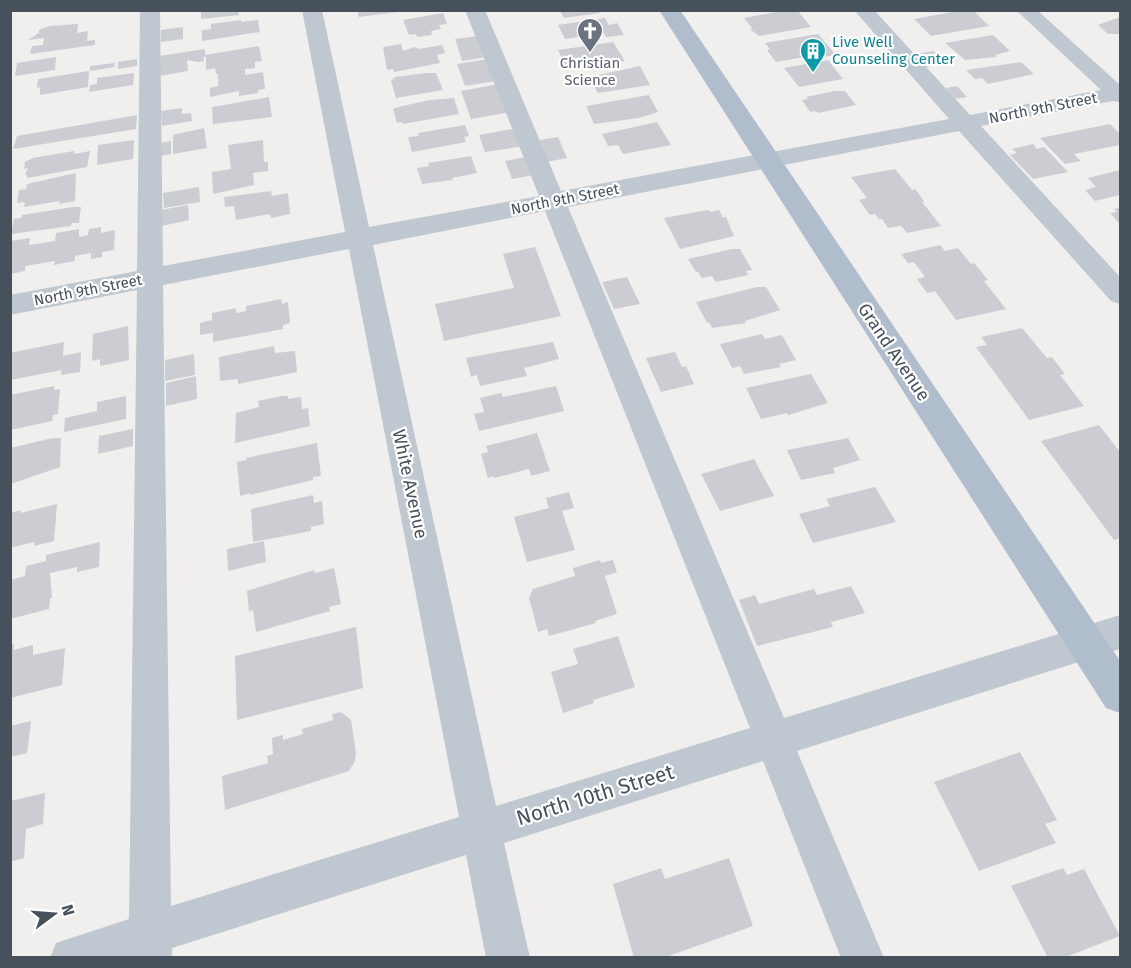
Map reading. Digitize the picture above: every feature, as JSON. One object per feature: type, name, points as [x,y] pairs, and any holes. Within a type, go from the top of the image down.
[{"type":"main road","name":"Grand Avenue","points":[[669,10],[767,160],[1103,638],[1120,694]]},
{"type":"street","points":[[150,10],[150,945]]},
{"type":"street","name":"White Avenue","points":[[312,10],[508,957]]},
{"type":"street","points":[[475,10],[863,957]]},
{"type":"street","points":[[863,10],[1120,294]]},
{"type":"street","points":[[1025,10],[1120,94]]},
{"type":"street","name":"North 9th Street","points":[[10,305],[1120,94]]},
{"type":"street","name":"North 10th Street","points":[[71,957],[150,945],[481,830],[1103,638]]},
{"type":"building","points":[[201,10],[238,10],[239,15],[201,19]]},
{"type":"building","points":[[357,10],[396,10],[397,12],[359,17]]},
{"type":"building","points":[[560,10],[598,10],[600,13],[564,18]]},
{"type":"building","points":[[797,10],[811,27],[759,36],[751,30],[752,28],[744,18]]},
{"type":"building","points":[[973,10],[989,26],[931,36],[914,19]]},
{"type":"building","points":[[443,13],[447,24],[439,25],[441,29],[431,31],[432,35],[417,37],[416,34],[409,35],[403,20]]},
{"type":"building","points":[[1120,17],[1120,34],[1108,34],[1098,25]]},
{"type":"building","points":[[605,18],[609,25],[617,23],[624,35],[606,37],[604,33],[565,39],[558,25]]},
{"type":"building","points":[[241,20],[241,22],[258,20],[260,32],[202,41],[202,30],[211,29],[211,24]]},
{"type":"building","points":[[78,24],[77,33],[88,31],[87,41],[95,40],[95,45],[30,54],[32,46],[43,45],[44,38],[28,40],[39,33],[39,30],[50,26]]},
{"type":"building","points":[[183,27],[183,39],[161,42],[161,30]]},
{"type":"building","points":[[818,34],[836,55],[812,59],[810,56],[776,62],[765,43]]},
{"type":"building","points":[[993,35],[1010,51],[995,55],[996,57],[965,60],[945,43]]},
{"type":"building","points":[[479,36],[487,57],[462,61],[455,39]]},
{"type":"building","name":"Christian Science","points":[[613,42],[625,61],[614,63],[612,60],[566,67],[558,50]]},
{"type":"building","points":[[401,44],[403,51],[415,47],[419,49],[442,45],[445,53],[437,55],[440,63],[394,72],[393,69],[387,70],[383,47]]},
{"type":"building","points":[[259,46],[262,61],[255,62],[255,68],[245,69],[245,75],[263,72],[265,89],[258,90],[258,93],[239,96],[239,91],[210,97],[210,88],[218,86],[218,74],[215,68],[206,70],[206,57],[203,57],[204,61],[198,62],[187,60],[188,71],[159,76],[159,56],[205,49],[205,55]]},
{"type":"building","points":[[933,51],[945,64],[926,67],[914,54]]},
{"type":"building","points":[[56,57],[55,70],[15,76],[17,63]]},
{"type":"building","points":[[137,59],[137,66],[118,69],[118,62]]},
{"type":"building","points":[[488,59],[496,81],[465,86],[457,64]]},
{"type":"building","name":"Live Well Counseling Center","points":[[828,60],[843,79],[799,87],[784,68]]},
{"type":"building","points":[[1021,62],[1034,74],[988,84],[982,78],[975,79],[966,70]]},
{"type":"building","points":[[115,63],[114,67],[90,71],[90,66]]},
{"type":"building","points":[[640,66],[650,85],[598,93],[589,77]]},
{"type":"building","points":[[89,71],[88,87],[40,95],[40,87],[37,88],[38,79]]},
{"type":"building","points":[[134,73],[133,85],[89,92],[90,85],[97,84],[97,78]]},
{"type":"building","points":[[436,73],[443,90],[396,98],[391,81],[395,77]]},
{"type":"building","points":[[499,84],[512,112],[471,119],[461,91]]},
{"type":"building","points":[[957,86],[967,97],[955,99],[946,88]]},
{"type":"building","points":[[845,91],[856,105],[818,113],[810,112],[802,100],[808,99],[806,97]]},
{"type":"building","points":[[649,95],[658,112],[639,118],[594,124],[586,106]]},
{"type":"building","points":[[269,97],[272,117],[213,124],[212,107]]},
{"type":"building","points":[[454,98],[459,114],[403,124],[402,122],[397,123],[393,109],[430,100]]},
{"type":"building","points":[[182,108],[182,114],[191,113],[192,121],[162,126],[161,111]]},
{"type":"building","points":[[137,115],[136,129],[13,149],[17,136]]},
{"type":"building","points":[[657,122],[671,145],[623,154],[618,145],[608,146],[602,134]]},
{"type":"building","points":[[1110,124],[1120,134],[1120,145],[1074,154],[1081,161],[1065,164],[1040,138]]},
{"type":"building","points":[[465,125],[469,136],[464,137],[466,142],[412,152],[408,137],[419,136],[418,133]]},
{"type":"building","points":[[204,128],[207,148],[173,154],[173,135]]},
{"type":"building","points":[[517,128],[524,146],[485,152],[479,135]]},
{"type":"building","points":[[558,137],[567,158],[546,162],[539,140]]},
{"type":"building","points":[[134,140],[133,159],[97,165],[98,145]]},
{"type":"building","points":[[263,140],[264,162],[268,162],[268,171],[253,173],[254,185],[213,194],[212,172],[231,169],[228,145]]},
{"type":"building","points":[[171,141],[171,154],[160,156],[159,143]]},
{"type":"building","points":[[1033,144],[1037,149],[1044,147],[1068,172],[1033,179],[1010,155],[1017,153],[1012,149]]},
{"type":"building","points":[[74,151],[74,154],[90,151],[87,167],[27,178],[25,175],[28,168],[24,169],[25,162],[33,158]]},
{"type":"building","points":[[471,156],[477,173],[452,178],[453,180],[422,184],[417,168],[429,166],[428,163]]},
{"type":"building","points":[[526,157],[534,175],[512,179],[505,161]]},
{"type":"building","points":[[895,169],[912,190],[915,189],[941,226],[907,233],[901,226],[888,228],[882,219],[875,214],[870,215],[859,200],[867,198],[851,177]]},
{"type":"building","points":[[1120,170],[1120,195],[1095,201],[1085,190],[1096,187],[1088,178]]},
{"type":"building","points":[[76,173],[75,201],[24,207],[25,202],[17,203],[19,190],[26,189],[27,184]]},
{"type":"building","points":[[199,187],[200,202],[164,208],[163,193]]},
{"type":"building","points":[[271,191],[272,196],[288,193],[290,214],[271,218],[270,214],[236,220],[234,206],[225,207],[224,197]]},
{"type":"building","points":[[188,205],[189,220],[162,226],[161,210]]},
{"type":"building","points":[[81,207],[79,223],[11,234],[14,219],[21,218],[22,215]]},
{"type":"building","points":[[1120,208],[1120,224],[1110,213],[1117,212],[1114,209]]},
{"type":"building","points":[[708,210],[710,212],[719,210],[723,218],[726,217],[734,236],[680,249],[664,218]]},
{"type":"building","points":[[101,227],[101,233],[115,230],[114,250],[102,252],[102,257],[91,259],[91,253],[75,256],[75,261],[54,265],[55,261],[25,266],[25,271],[10,274],[10,241],[30,238],[29,245],[55,241],[56,233],[79,229],[79,237],[88,235],[89,229]]},
{"type":"building","points":[[940,245],[945,251],[958,248],[971,264],[974,263],[988,280],[984,281],[1006,309],[956,320],[935,291],[927,293],[917,279],[925,277],[914,262],[908,263],[901,254]]},
{"type":"building","points":[[535,247],[561,316],[444,341],[435,304],[514,288],[503,254]]},
{"type":"building","points":[[740,249],[752,270],[746,271],[748,275],[716,282],[712,276],[702,278],[688,259]]},
{"type":"building","points":[[627,277],[640,304],[614,309],[602,282]]},
{"type":"building","points":[[757,287],[766,287],[780,310],[745,321],[746,323],[712,328],[696,302]]},
{"type":"building","points":[[281,299],[282,304],[288,302],[290,323],[283,325],[283,329],[213,342],[213,333],[200,335],[200,323],[212,320],[212,313],[236,308],[236,313],[246,311],[246,306]]},
{"type":"building","points":[[128,326],[129,360],[100,366],[100,359],[92,361],[93,334]]},
{"type":"building","points":[[1022,328],[1047,358],[1052,357],[1065,374],[1060,375],[1084,406],[1029,420],[976,347],[987,345],[981,337]]},
{"type":"building","points":[[762,334],[765,339],[782,335],[796,360],[779,364],[781,367],[744,374],[740,366],[732,368],[720,344]]},
{"type":"building","points":[[64,342],[63,356],[81,352],[80,372],[61,375],[62,370],[10,380],[10,353]]},
{"type":"building","points":[[553,342],[559,359],[524,368],[527,376],[480,386],[477,375],[471,377],[466,358]]},
{"type":"building","points":[[274,346],[275,353],[295,351],[297,372],[238,384],[238,379],[220,381],[219,357]]},
{"type":"building","points":[[675,352],[682,367],[686,366],[694,384],[661,392],[646,358]]},
{"type":"building","points":[[194,354],[195,375],[165,381],[165,360]]},
{"type":"building","points":[[811,374],[828,403],[788,415],[787,413],[761,419],[746,388]]},
{"type":"building","points":[[196,376],[197,399],[166,406],[166,383]]},
{"type":"building","points":[[54,386],[54,390],[60,389],[58,414],[53,415],[52,421],[10,430],[10,395]]},
{"type":"building","points":[[556,386],[564,411],[479,431],[474,414],[484,412],[480,398],[501,393],[503,397]]},
{"type":"building","points":[[126,396],[126,419],[64,432],[65,418],[97,411],[97,402]]},
{"type":"building","points":[[288,396],[288,399],[301,397],[302,409],[308,408],[310,426],[235,443],[236,413],[259,407],[258,401]]},
{"type":"building","points":[[1099,425],[1120,452],[1120,538],[1114,540],[1041,441]]},
{"type":"building","points":[[133,429],[133,446],[98,454],[99,436]]},
{"type":"building","points":[[537,433],[550,471],[531,476],[529,469],[488,478],[481,454],[488,452],[486,446]]},
{"type":"building","points":[[61,438],[60,467],[11,484],[10,448]]},
{"type":"building","points":[[848,438],[860,460],[833,468],[835,473],[801,480],[787,450]]},
{"type":"building","points":[[317,443],[321,476],[313,477],[313,480],[240,496],[237,462],[247,460],[246,458]]},
{"type":"building","points":[[754,459],[774,496],[720,511],[701,474]]},
{"type":"building","points":[[875,487],[896,522],[813,543],[799,514],[830,506],[826,499]]},
{"type":"building","points":[[569,492],[574,508],[562,511],[575,550],[527,562],[514,517],[549,508],[546,498]]},
{"type":"building","points":[[313,495],[314,503],[322,501],[324,524],[311,527],[311,531],[253,542],[251,509]]},
{"type":"building","points":[[57,504],[54,541],[34,546],[34,542],[10,548],[10,513],[21,510],[20,513]]},
{"type":"building","points":[[264,541],[266,562],[228,571],[227,549]]},
{"type":"building","points":[[100,542],[99,567],[77,572],[77,567],[50,573],[52,598],[49,609],[10,619],[10,580],[25,576],[26,566],[46,561],[46,555]]},
{"type":"building","points":[[600,560],[601,563],[613,560],[617,572],[605,576],[617,614],[595,621],[596,623],[549,636],[547,629],[538,632],[529,598],[533,589],[575,576],[573,568]]},
{"type":"building","points":[[334,568],[341,604],[329,607],[330,611],[256,632],[253,610],[249,612],[247,591],[314,570],[315,573]]},
{"type":"building","points":[[851,586],[865,613],[831,622],[833,627],[757,646],[739,600],[755,595],[759,604],[814,589],[817,595]]},
{"type":"building","points":[[356,627],[363,688],[237,720],[235,656]]},
{"type":"building","points":[[618,636],[635,687],[593,700],[594,703],[563,713],[551,672],[578,664],[573,649]]},
{"type":"building","points":[[14,644],[13,650],[33,645],[33,655],[65,648],[62,685],[10,698],[10,645]]},
{"type":"building","points":[[341,712],[351,720],[356,752],[355,761],[349,771],[225,810],[222,776],[268,763],[267,756],[273,754],[272,738],[283,735],[283,740],[303,734],[302,729],[333,720],[332,714]]},
{"type":"building","points":[[31,721],[27,753],[10,757],[10,726]]},
{"type":"building","points":[[1020,752],[1057,820],[1045,824],[1056,843],[979,871],[934,782]]},
{"type":"building","points":[[45,793],[43,824],[26,829],[24,858],[10,862],[10,801]]},
{"type":"building","points":[[729,858],[753,926],[663,958],[634,958],[613,884],[661,868],[665,879]]},
{"type":"building","points":[[1063,868],[1067,875],[1084,869],[1120,936],[1063,958],[1048,958],[1011,886]]},
{"type":"place","name":"Christian Science","points":[[590,54]]},
{"type":"place","name":"Live Well Counseling Center","points":[[813,74]]}]
